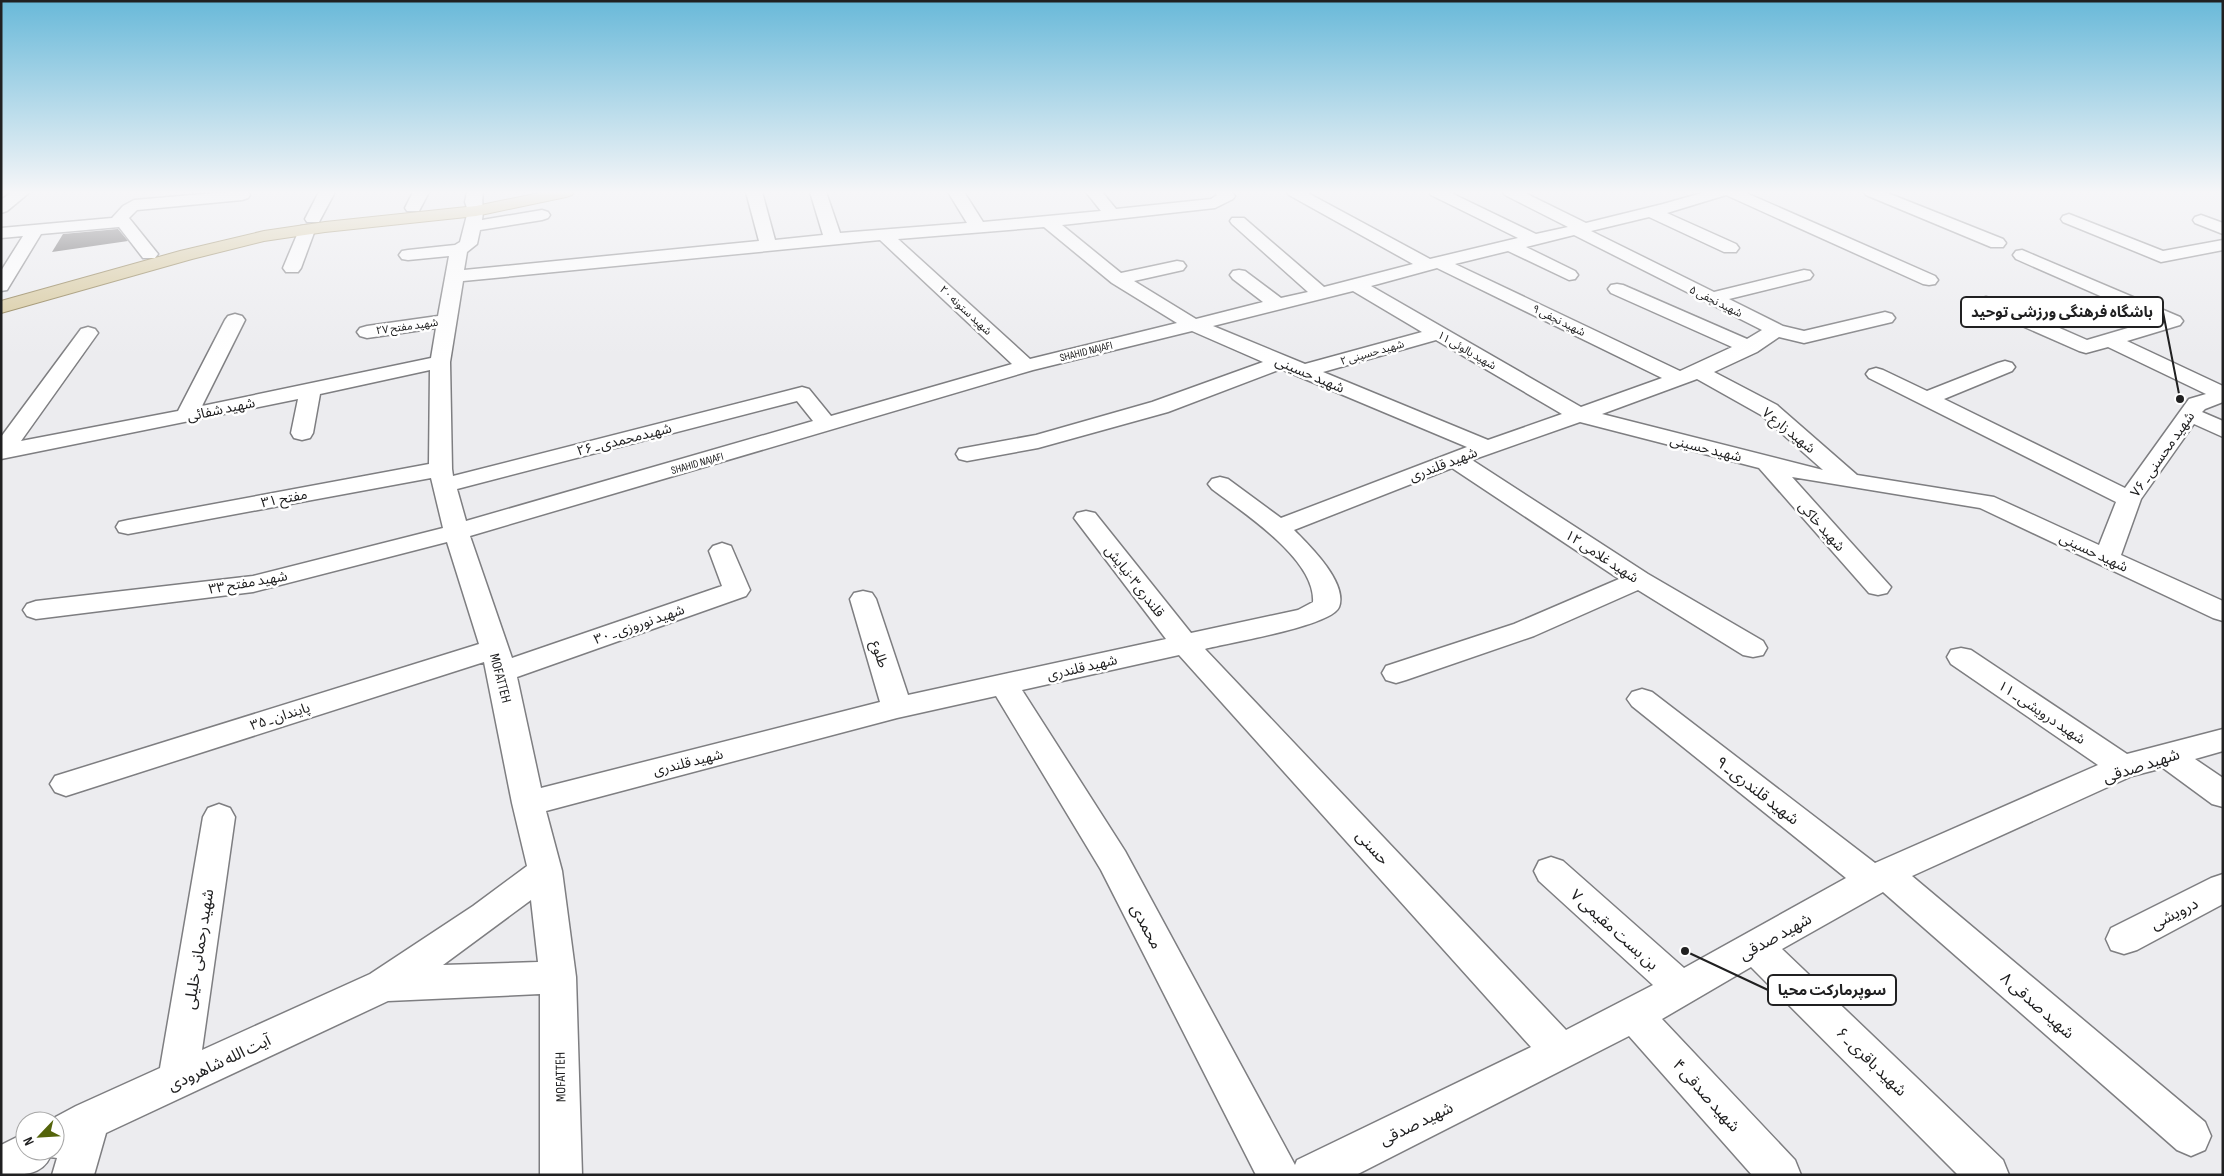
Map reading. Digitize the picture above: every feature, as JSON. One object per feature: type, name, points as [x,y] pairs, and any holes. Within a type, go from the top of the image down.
[{"type":"main road","points":[[1,307],[149,254],[179,247]]},
{"type":"main road","points":[[1,296],[50,288],[217,247]]},
{"type":"street","points":[[1,286],[25,247]]},
{"type":"street","points":[[143,247],[149,254]]},
{"type":"street","points":[[292,268],[301,247]]},
{"type":"street","points":[[408,255],[423,247]]},
{"type":"street","name":"MOFATTEH","points":[[462,247],[446,321],[440,362],[443,477],[456,532],[498,660],[544,871],[558,977],[561,1175]]},
{"type":"street","name":"شهید ستونه ۲۰","points":[[897,247],[1026,366]]},
{"type":"street","name":"شهید حسینی","points":[[1079,247],[1118,279],[1193,325],[1486,447]]},
{"type":"street","points":[[1267,247],[1321,294]]},
{"type":"street","name":"شهید نجفی ۹","points":[[1400,247],[1433,264],[1688,375]]},
{"type":"street","name":"SHAHID NAJAFI","points":[[456,532],[1026,366],[1507,247]]},
{"type":"street","points":[[1513,247],[1569,276]]},
{"type":"street","name":"شهید نجفی ۵","points":[[1614,247],[1776,330],[1804,337],[1885,318]]},
{"type":"street","points":[[1855,247],[1929,280]]},
{"type":"street","points":[[2136,247],[2161,257],[2213,247]]},
{"type":"street","points":[[1986,303],[2086,346],[2173,321],[2022,255]]},
{"type":"street","points":[[1118,279],[1177,266]]},
{"type":"street","points":[[1239,275],[1277,304]]},
{"type":"street","points":[[1711,298],[1804,275]]},
{"type":"street","name":"شهید بالوئی ۱۱","points":[[1354,284],[1579,415]]},
{"type":"street","points":[[1617,290],[1750,348]]},
{"type":"street","points":[[186,416],[235,320]]},
{"type":"street","name":"شهید مفتح ۲۷","points":[[367,332],[446,321]]},
{"type":"street","points":[[1486,447],[1688,375],[1750,348],[1776,330]]},
{"type":"street","points":[[2,452],[88,333]]},
{"type":"street","name":"شهید حسینی ۲","points":[[1304,372],[1439,333]]},
{"type":"street","points":[[2109,340],[2223,394]]},
{"type":"street","name":"شهید شفائی","points":[[2,452],[186,416],[440,362]]},
{"type":"street","points":[[967,454],[1038,441],[1160,407],[1281,362]]},
{"type":"street","points":[[1927,399],[2005,367]]},
{"type":"street","points":[[1876,374],[2129,499]]},
{"type":"street","name":"شهید زارع ۷","points":[[1688,375],[1769,410],[1850,481]]},
{"type":"street","points":[[302,434],[310,389]]},
{"type":"street","name":"شهیدمحمدی ـ ۲۶","points":[[443,477],[802,393],[827,425]]},
{"type":"street","name":"شهید محسنی ـ ۷۶","points":[[2107,558],[2129,499],[2197,404],[2223,394]]},
{"type":"street","points":[[2190,414],[2223,430]]},
{"type":"street","name":"شهید حسینی","points":[[1579,415],[1807,474],[1986,502],[2223,612]]},
{"type":"street","name":"شهید قلندری","points":[[528,803],[897,708],[1306,617],[1326,606],[1326,590],[1313,568],[1296,546],[1278,528],[1486,447]]},
{"type":"street","name":"شهید غلامی ۱۲","points":[[1454,459],[1639,580],[1752,648]]},
{"type":"street","name":"شهید خاکی","points":[[1767,464],[1878,587]]},
{"type":"street","name":"مفتح ۳۱","points":[[128,528],[443,477]]},
{"type":"street","points":[[1220,484],[1278,528]]},
{"type":"street","name":"قلندری۳-نیایش","points":[[1086,518],[1185,644]]},
{"type":"street","name":"شهید مفتح ۳۳","points":[[36,610],[253,584],[456,532]]},
{"type":"street","name":"شهید نوروزی ـ ۳۰","points":[[498,660],[737,590],[722,551]]},
{"type":"street","points":[[1396,673],[1524,630],[1639,580]]},
{"type":"street","name":"طلوع","points":[[863,599],[897,708]]},
{"type":"street","name":"حسنی","points":[[1185,644],[1560,1051]]},
{"type":"street","name":"شهید درویشی ـ ۱۱","points":[[1960,657],[2123,767]]},
{"type":"street","name":"پایندان ـ ۳۵","points":[[66,784],[498,660]]},
{"type":"street","name":"محمدی","points":[[1003,684],[1113,861],[1278,1175]]},
{"type":"street","name":"شهید قلندری ـ ۹","points":[[1642,699],[1879,877]]},
{"type":"street","name":"شهید صدقی","points":[[1312,1175],[1634,1015],[1680,987],[1879,877],[2123,767],[2223,740]]},
{"type":"street","points":[[2167,755],[2223,795]]},
{"type":"street","name":"شهید رحمانی خلیلی","points":[[178,1081],[219,817]]},
{"type":"street","points":[[383,986],[485,916],[544,871]]},
{"type":"street","name":"بن بست مقیمی ۷","points":[[1551,871],[1680,987]]},
{"type":"street","name":"شهید صدقی ۸","points":[[1879,877],[2191,1136]]},
{"type":"street","name":"درویشی","points":[[2124,939],[2223,888]]},
{"type":"street","name":"شهید باقری ـ ۶","points":[[1755,947],[1988,1175]]},
{"type":"street","points":[[383,986],[441,980],[558,977]]},
{"type":"street","name":"آیت الله شاهرودی","points":[[65,1134],[90,1120],[383,986]]},
{"type":"street","name":"شهید صدقی ۴","points":[[1634,1015],[1780,1175]]},
{"type":"street","points":[[73,1175],[90,1120]]},
{"type":"street","points":[[1,1167],[15,1160]]},
{"type":"building","points":[[55,247],[87,247],[52,252]]},
{"type":"place","name":"باشگاه فرهنگی ورزشی توحید","points":[[2180,399]]},
{"type":"place","name":"سوپرمارکت محیا","points":[[1685,951]]}]
